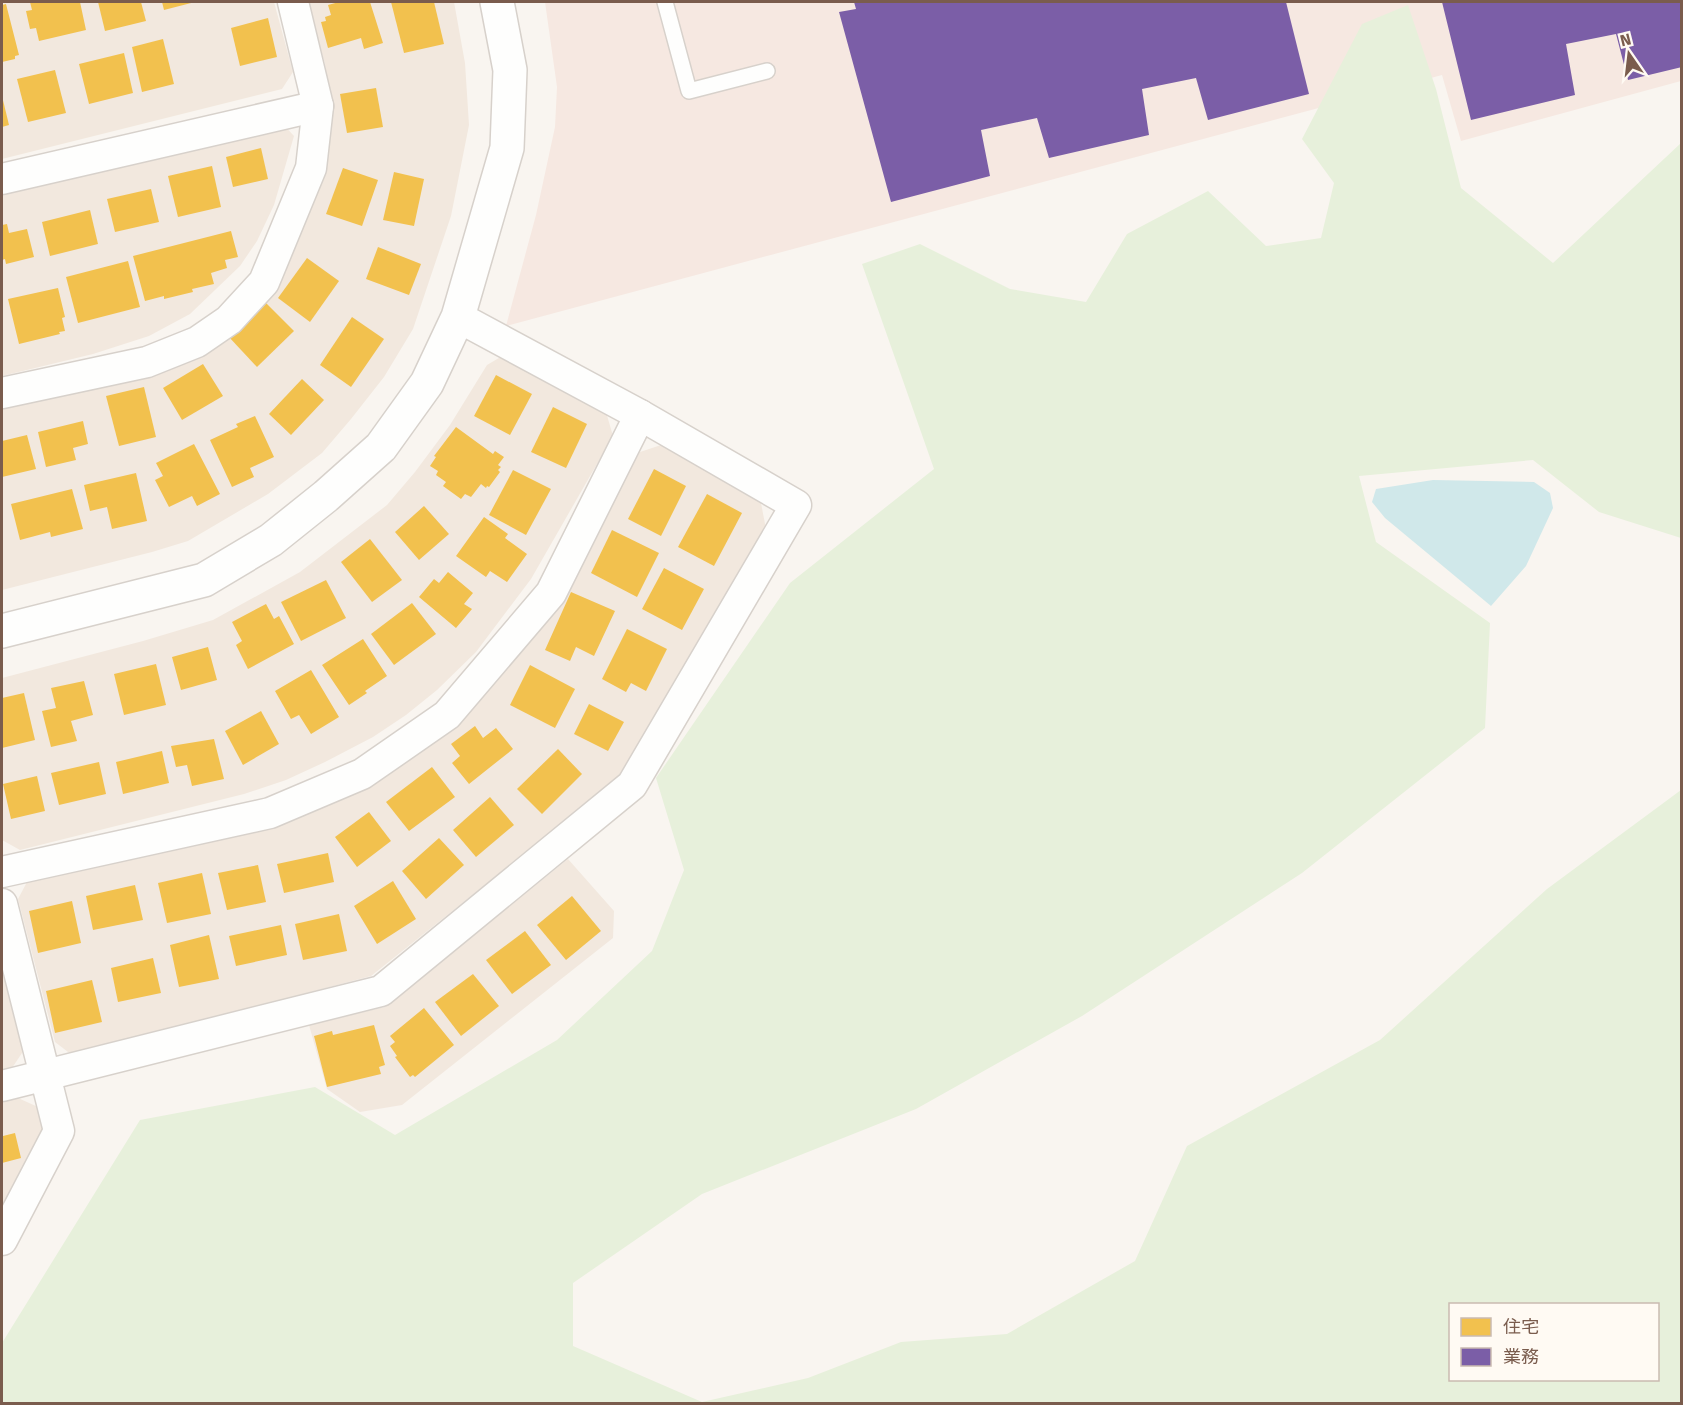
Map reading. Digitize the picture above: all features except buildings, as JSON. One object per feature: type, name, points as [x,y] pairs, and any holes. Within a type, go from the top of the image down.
[{"type":"street","points":[[2,393],[147,362],[197,342],[229,320],[264,282],[311,168],[318,106],[293,2]]},
{"type":"street","points":[[2,631],[204,580],[271,540],[326,496],[381,447],[427,382],[458,317],[507,148],[510,70],[497,2]]},
{"type":"street","points":[[2,179],[318,106]]},
{"type":"street","points":[[2,1086],[381,991],[632,785],[796,505],[640,415],[458,317]]},
{"type":"street","points":[[2,872],[270,813],[362,774],[447,715],[551,593],[640,415]]},
{"type":"street","points":[[2,904],[59,1131],[2,1240]]},
{"type":"lane","points":[[665,2],[689,91],[768,71]]},
{"type":"shaded area","points":[[2,2],[274,2],[293,72],[282,89],[2,159]]},
{"type":"shaded area","points":[[307,2],[454,2],[465,63],[469,125],[451,216],[413,329],[384,377],[322,453],[268,494],[188,541],[2,590],[2,409],[57,395],[242,311],[329,102],[325,64]]},
{"type":"shaded area","points":[[545,2],[1681,2],[1681,81],[1461,141],[1442,75],[506,326],[536,215],[555,127],[557,87]]},
{"type":"shaded area","points":[[281,122],[294,136],[274,205],[257,241],[240,266],[190,314],[149,336],[93,354],[2,376],[2,193]]},
{"type":"shaded area","points":[[504,355],[606,412],[613,436],[531,579],[476,652],[437,690],[406,715],[373,737],[286,780],[244,794],[20,850],[2,840],[2,678],[213,620],[300,572],[387,505],[450,425],[487,365]]},
{"type":"shaded area","points":[[661,445],[761,503],[766,529],[619,778],[371,976],[72,1055],[55,1042],[18,899],[27,882],[251,825],[352,788],[557,598],[640,452]]},
{"type":"shaded area","points":[[568,859],[614,911],[613,938],[402,1105],[360,1112],[327,1089],[309,1025],[385,1007]]},
{"type":"shaded area","points":[[2,962],[24,1050],[12,1068],[2,1070]]},
{"type":"shaded area","points":[[18,1098],[38,1107],[44,1130],[2,1208],[2,1102]]},
{"type":"green space","points":[[1408,5],[1436,89],[1461,188],[1553,263],[1681,143],[1681,538],[1599,512],[1533,460],[1359,476],[1376,542],[1490,623],[1485,728],[1302,873],[1082,1016],[916,1109],[702,1194],[573,1283],[573,1346],[702,1402],[808,1378],[901,1342],[1007,1334],[1135,1261],[1187,1146],[1380,1040],[1547,889],[1681,790],[1681,1403],[2,1403],[2,1343],[140,1120],[315,1087],[395,1135],[557,1040],[652,951],[684,870],[656,778],[790,583],[934,469],[862,264],[920,244],[1010,289],[1086,302],[1127,234],[1208,191],[1266,246],[1321,238],[1334,183],[1302,139],[1362,24]]},
{"type":"water","points":[[1433,480],[1534,482],[1550,493],[1553,508],[1526,566],[1491,606],[1385,518],[1372,502],[1376,489]]}]
